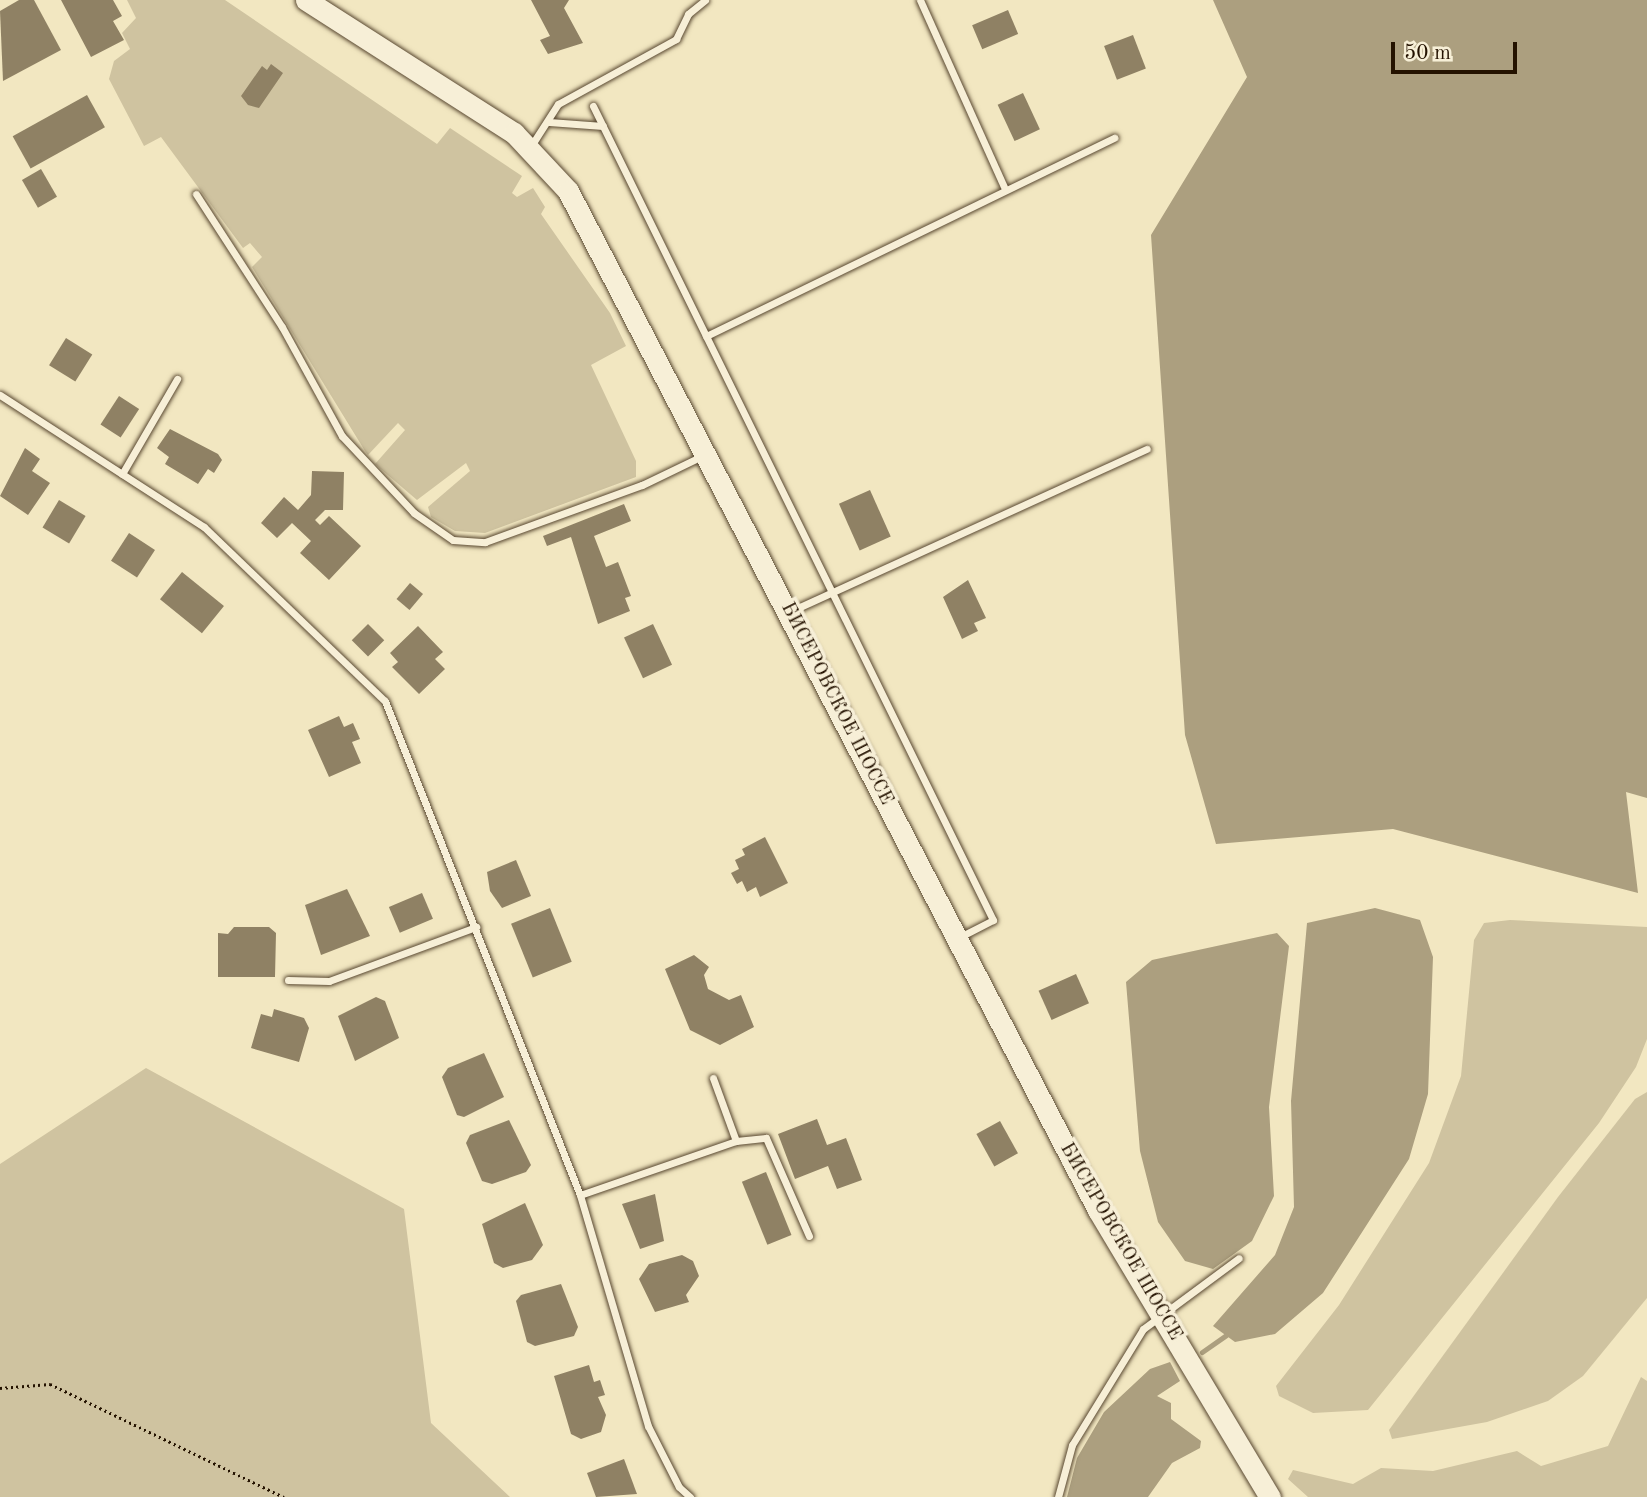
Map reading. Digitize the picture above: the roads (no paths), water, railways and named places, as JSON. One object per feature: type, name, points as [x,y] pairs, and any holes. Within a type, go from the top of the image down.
[{"type":"main road","name":"БИСЕРОВСКОЕ ШОССЕ","points":[[306,0],[530,147],[568,191],[1098,1210],[1270,1497]]},
{"type":"lane","points":[[530,147],[568,97],[676,39],[688,14],[705,0]]},
{"type":"lane","points":[[920,0],[1004,187]]},
{"type":"lane","points":[[593,106],[993,920],[957,939]]},
{"type":"lane","points":[[549,122],[603,126]]},
{"type":"lane","points":[[706,336],[1004,187],[1114,138]]},
{"type":"lane","points":[[196,194],[282,327],[342,436],[414,513],[453,540],[485,542],[642,485],[707,454]]},
{"type":"lane","points":[[122,474],[177,379]]},
{"type":"lane","points":[[0,395],[204,527],[385,701],[580,1195],[648,1426],[679,1487],[690,1497]]},
{"type":"lane","points":[[789,612],[1147,449]]},
{"type":"lane","points":[[288,980],[329,981],[476,927]]},
{"type":"lane","points":[[713,1078],[736,1141]]},
{"type":"lane","points":[[580,1195],[736,1141],[766,1138],[809,1236]]},
{"type":"lane","points":[[1058,1497],[1069,1454],[1094,1405],[1120,1373],[1143,1329],[1164,1317],[1239,1258]]},
{"type":"waterway","points":[[1202,1352],[1226,1335]]}]
